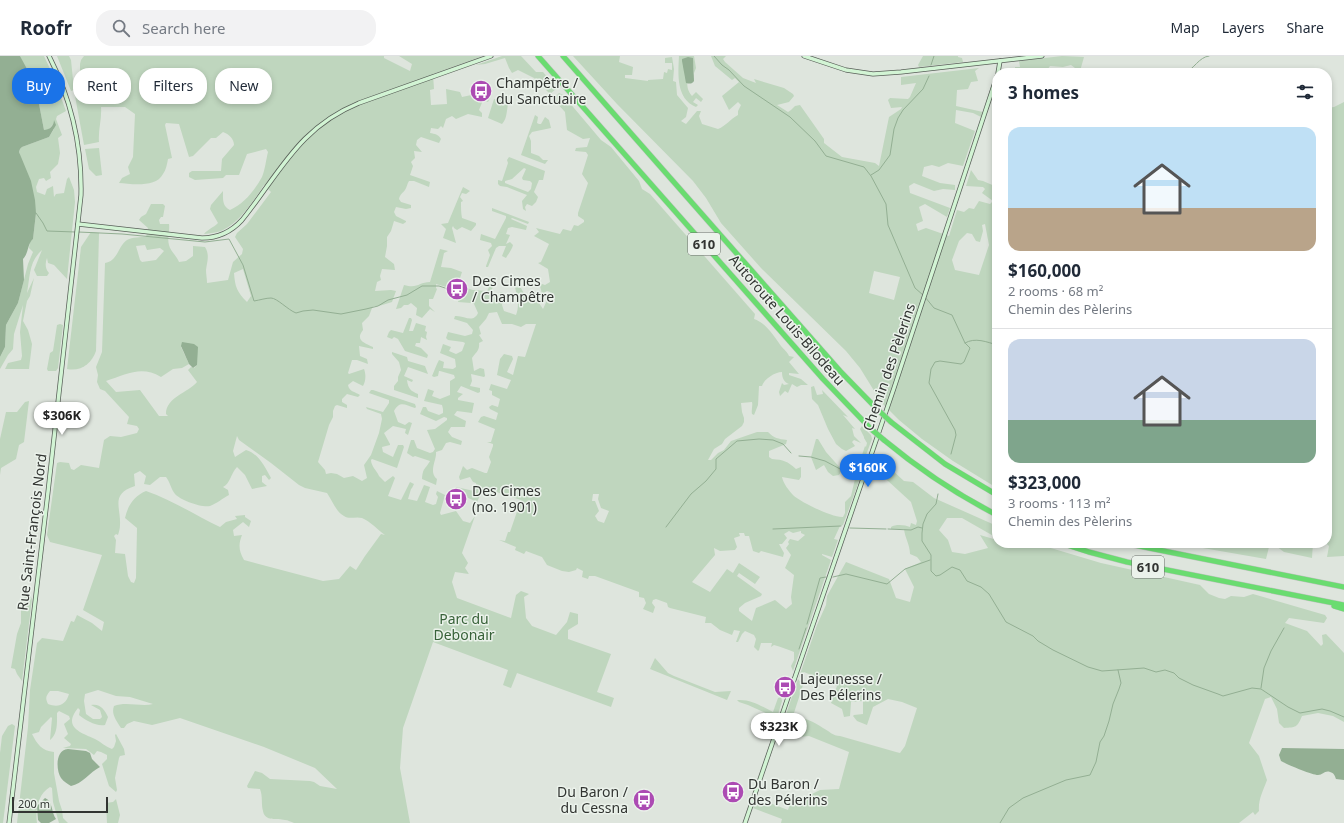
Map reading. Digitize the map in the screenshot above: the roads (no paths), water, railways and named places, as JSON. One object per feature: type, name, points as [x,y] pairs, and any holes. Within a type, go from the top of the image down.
[{"type":"highway","name":"Autoroute Louis-Bilodeau","points":[[538,56],[823,379],[871,429],[937,480],[965,498],[992,512]]},
{"type":"highway","name":"Autoroute Louis-Bilodeau","points":[[563,56],[836,367],[877,409],[891,422],[945,464],[992,492]]},
{"type":"highway","name":"610","points":[[1077,548],[1120,561],[1344,605]]},
{"type":"highway","name":"610","points":[[1149,548],[1344,587]]},
{"type":"highway","points":[[1312,599],[1344,609]]},
{"type":"street","name":"Rue Saint-François Nord","points":[[9,823],[78,224],[81,182],[77,138],[71,112],[64,89],[49,56]]},
{"type":"street","points":[[78,224],[202,238],[224,234],[236,227],[242,220],[299,144],[315,129],[328,120],[359,104],[490,56]]},
{"type":"street","points":[[804,56],[855,72],[873,74],[1042,56]]},
{"type":"street","points":[[999,68],[1000,61]]},
{"type":"street","name":"Chemin des Pèlerins","points":[[745,823],[924,298],[992,91]]},
{"type":"waterway","points":[[714,56],[744,86],[790,117],[815,141],[826,156],[864,167],[871,176],[886,204],[888,225],[915,288],[923,295]]},
{"type":"waterway","points":[[931,65],[934,56]]},
{"type":"waterway","points":[[1192,68],[1199,61],[1209,56]]},
{"type":"waterway","points":[[871,175],[879,170],[890,155],[894,129],[898,118],[903,110],[923,89],[929,76]]},
{"type":"waterway","points":[[36,213],[47,231],[75,232]]},
{"type":"waterway","points":[[78,232],[122,234],[205,242],[229,239],[243,265],[254,301],[271,298],[296,313],[313,310],[341,314],[366,309],[378,306],[388,300],[407,295],[422,286],[439,286],[451,290]]},
{"type":"waterway","points":[[925,297],[934,308],[952,315],[965,343],[970,348],[964,362],[961,364],[940,361],[935,362],[931,369],[929,383],[955,430],[956,435],[951,454]]},
{"type":"waterway","points":[[965,343],[977,340],[992,343]]},
{"type":"waterway","points":[[666,527],[691,494],[706,481],[716,469],[716,459],[737,441],[759,439],[773,440],[783,444],[791,453]]},
{"type":"waterway","points":[[799,456],[811,457],[825,461],[857,476]]},
{"type":"waterway","points":[[938,494],[936,504],[927,514],[923,524],[922,533],[922,541],[931,555],[931,571],[936,576],[952,567],[960,570],[967,581],[981,587],[989,594],[1006,622],[1033,636],[1038,641],[1053,650],[1088,667],[1102,671],[1144,668],[1156,672],[1165,670],[1174,673],[1179,678],[1193,685],[1223,696],[1252,688],[1261,689],[1300,713],[1322,709],[1344,717]]},
{"type":"waterway","points":[[773,529],[841,526]]},
{"type":"waterway","points":[[888,529],[911,530],[918,527],[922,528]]},
{"type":"waterway","points":[[850,528],[886,529]]},
{"type":"waterway","points":[[833,577],[846,574],[887,584],[905,569],[930,560]]},
{"type":"waterway","points":[[807,624],[820,578],[826,577]]},
{"type":"waterway","points":[[799,649],[806,628]]},
{"type":"waterway","points":[[1261,688],[1264,668],[1271,651],[1284,628]]},
{"type":"waterway","points":[[1000,823],[1009,808],[1023,798],[1066,780],[1090,775],[1096,762],[1100,742],[1104,736],[1113,704],[1121,683],[1118,670]]},
{"type":"place","name":"Champêtre / du Sanctuaire","points":[[481,91]]},
{"type":"place","name":"Des Cimes / Champêtre","points":[[457,289]]},
{"type":"place","name":"Des Cimes (no. 1901)","points":[[456,499]]},
{"type":"place","name":"Lajeunesse / Des Pélerins","points":[[785,687]]},
{"type":"place","name":"Du Baron / des Pélerins","points":[[733,792]]},
{"type":"place","name":"Du Baron / du Cessna","points":[[644,800]]},
{"type":"park label","name":"Parc du Debonair","points":[[464,628]]}]
